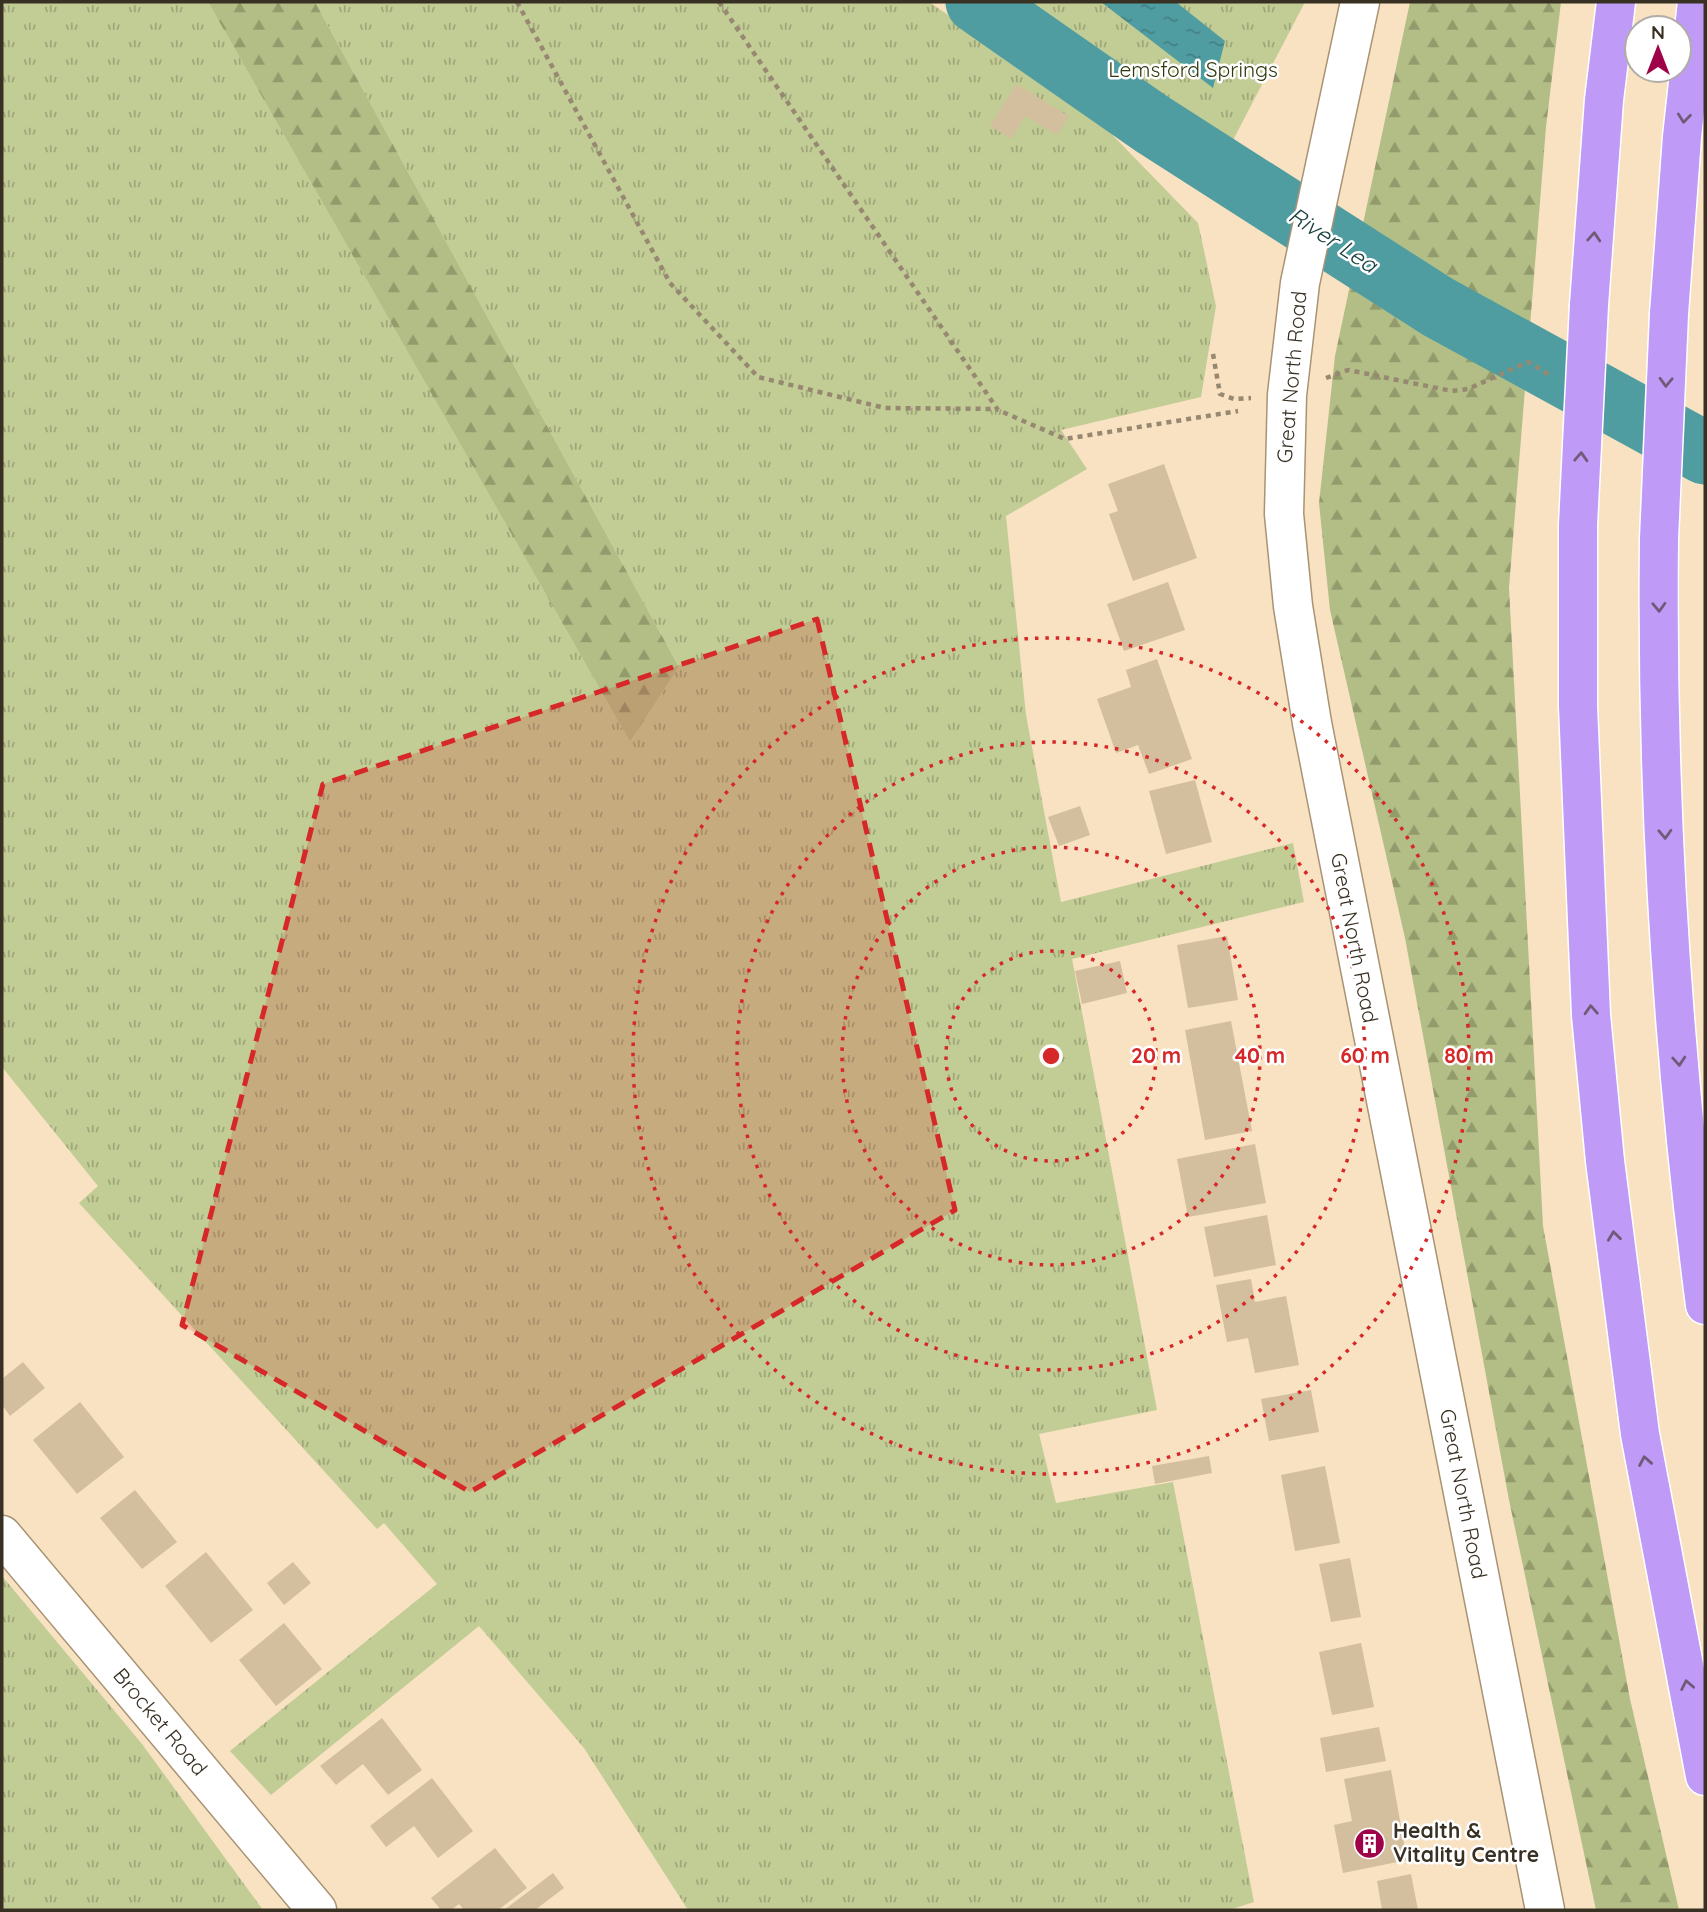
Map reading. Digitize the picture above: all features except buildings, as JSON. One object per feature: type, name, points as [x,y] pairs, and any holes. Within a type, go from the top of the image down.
[{"type":"highway","points":[[1616,2],[1604,100],[1589,305],[1578,525],[1579,733],[1591,1015],[1605,1161],[1640,1434],[1705,1776]]},
{"type":"highway","points":[[1697,2],[1682,136],[1668,314],[1660,539],[1667,884],[1680,1089],[1705,1305]]},
{"type":"main road","name":"Great North Road","points":[[1360,2],[1300,283],[1301,389],[1284,514],[1293,606],[1312,723],[1545,1910]]},
{"type":"main road","name":"Brocket Road","points":[[2,1535],[317,1910]]},
{"type":"path","points":[[517,2],[670,283],[758,377],[885,408],[998,410],[1065,439],[1238,411]]},
{"type":"path","points":[[719,2],[998,410]]},
{"type":"path","points":[[1213,354],[1220,394],[1234,399],[1301,389],[1348,370],[1452,391],[1468,388],[1522,365]]},
{"type":"highlighted area","points":[[817,619],[955,1210],[470,1492],[182,1325],[323,784]]},
{"type":"green space","points":[[2,2],[208,2],[630,742],[679,667],[315,2],[929,2],[1090,112],[1198,223],[1216,306],[1201,397],[1061,430],[1087,469],[1006,516],[1026,715],[1061,902],[1293,843],[1304,902],[1072,959],[1157,1410],[1039,1434],[1056,1503],[1173,1482],[1254,1902],[1229,1910],[688,1910],[584,1748],[479,1626],[271,1795],[230,1751],[437,1584],[384,1523],[377,1529],[79,1203],[98,1186],[2,1067]]},
{"type":"green space","points":[[208,2],[315,2],[679,667],[630,742]]},
{"type":"green space","name":"Lemsford Springs","points":[[977,2],[1305,2],[1219,167],[1152,124]]},
{"type":"green space","points":[[1410,2],[1561,2],[1546,127],[1509,588],[1543,1226],[1630,1699],[1679,1910],[1596,1910],[1509,1500],[1405,938],[1330,610],[1319,503],[1335,356]]},
{"type":"green space","points":[[2,1576],[142,1744],[263,1910],[2,1910]]},
{"type":"water","points":[[1101,2],[1176,2],[1225,41],[1213,88]]},
{"type":"waterway","name":"River Lea","points":[[977,2],[1152,124],[1438,307],[1705,453]]},
{"type":"place","name":"Health & Vitality Centre","points":[[1370,1843]]}]
